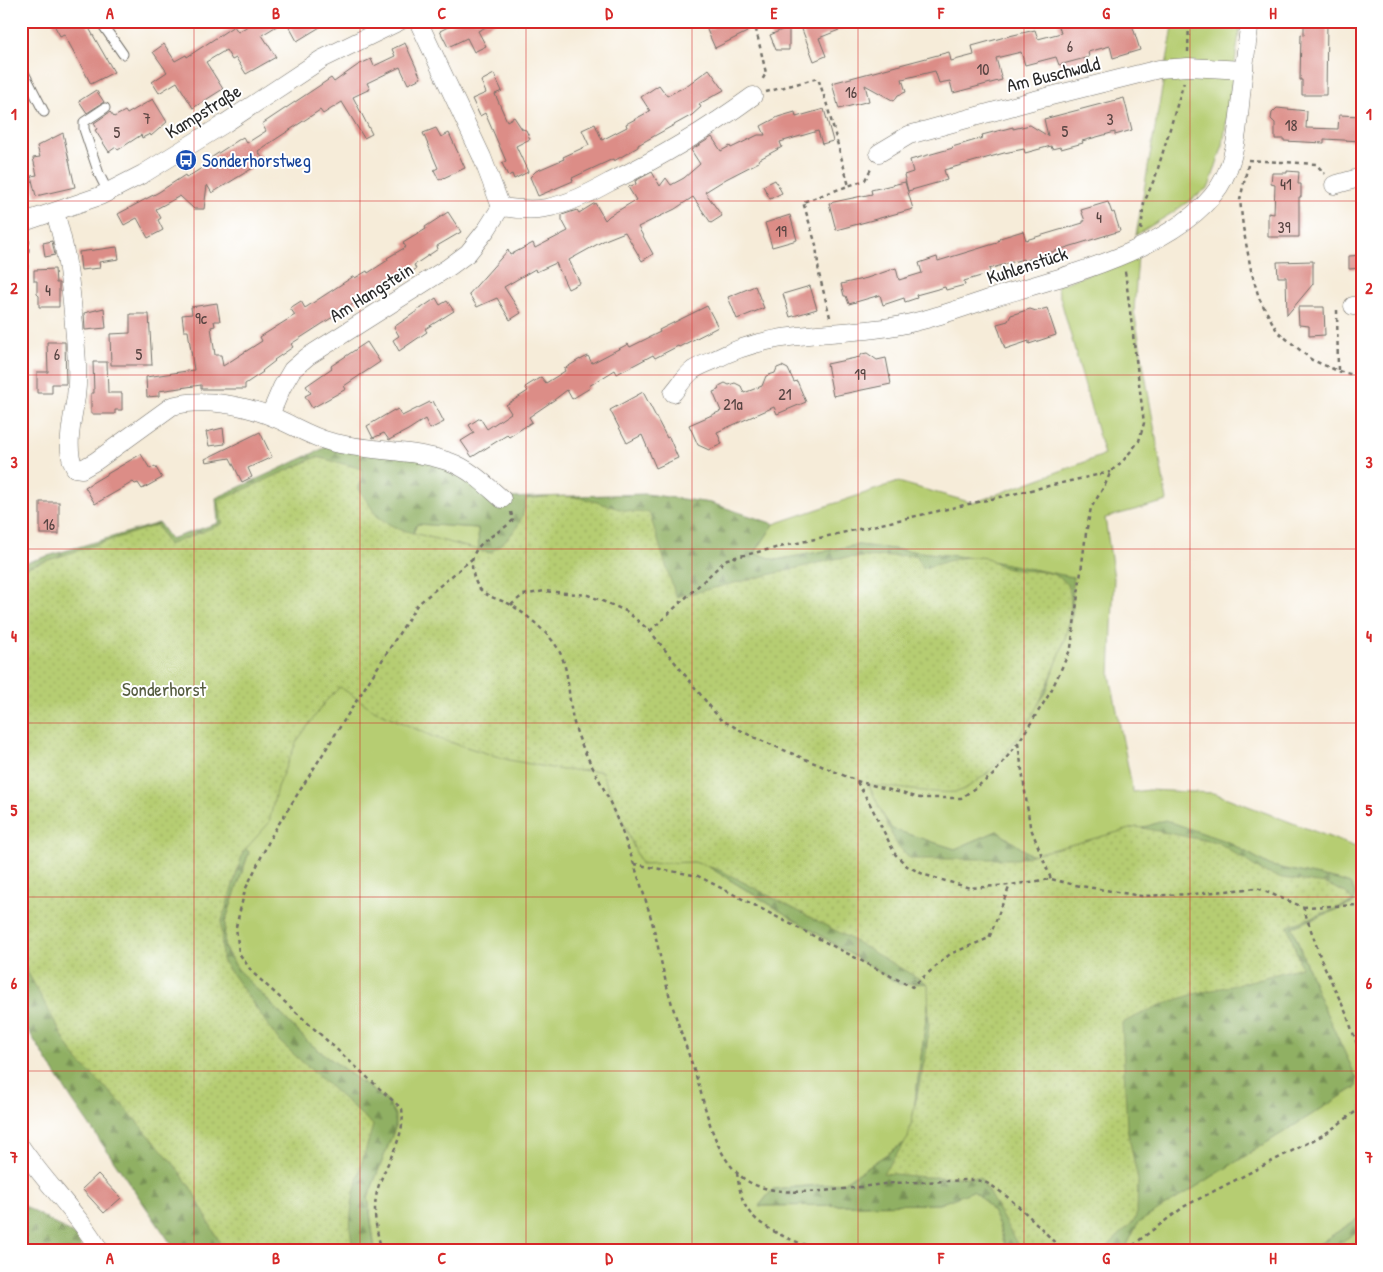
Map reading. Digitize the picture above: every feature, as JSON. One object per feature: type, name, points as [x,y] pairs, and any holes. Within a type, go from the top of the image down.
[{"type":"street","name":"Kampstraße","points":[[25,222],[55,213],[108,192],[143,174],[224,124],[322,59],[400,21]]},
{"type":"street","points":[[418,21],[482,157],[501,207],[522,210],[546,208],[579,198],[644,166],[724,117],[753,96]]},
{"type":"street","name":"Kuhlenstück","points":[[673,393],[692,371],[733,350],[760,341],[784,337],[877,329],[907,324],[1054,280],[1123,255],[1178,227],[1202,209],[1220,186],[1232,160],[1250,21]]},
{"type":"street","name":"Am Buschwald","points":[[879,153],[909,135],[1035,100],[1160,69],[1188,67],[1244,70]]},
{"type":"street","points":[[1334,185],[1362,177]]},
{"type":"street","name":"Am Hangstein","points":[[270,415],[282,387],[292,370],[307,357],[468,253],[501,207]]},
{"type":"street","points":[[55,213],[67,259],[79,376],[70,446],[70,461],[74,468],[82,468],[96,461],[172,406],[196,402],[240,406],[270,415],[311,436],[331,442],[426,456],[451,462],[473,474],[502,499]]},
{"type":"street","points":[[21,1147],[100,1251]]},
{"type":"lane","points":[[100,21],[123,54]]},
{"type":"lane","points":[[21,67],[44,112]]},
{"type":"lane","points":[[104,108],[84,122],[84,129],[99,174],[108,192]]},
{"type":"path","points":[[754,21],[766,73]]},
{"type":"path","points":[[1140,246],[1144,203],[1156,175],[1188,67],[1189,21]]},
{"type":"path","points":[[770,90],[818,78],[849,186]]},
{"type":"path","points":[[828,312],[819,274],[816,245],[803,202],[865,180],[879,153]]},
{"type":"path","points":[[1334,185],[1316,164],[1249,160],[1240,200],[1243,227],[1251,270],[1259,298],[1277,331],[1312,360],[1338,371],[1362,377]]},
{"type":"path","points":[[21,356],[25,222]]},
{"type":"path","points":[[650,631],[727,559],[1111,471],[1123,461],[1139,441],[1144,423],[1123,255]]},
{"type":"path","points":[[1338,371],[1337,310],[1357,305]]},
{"type":"path","points":[[511,605],[523,595],[544,591],[588,595],[626,611],[650,631],[720,719],[753,737],[857,781],[920,798],[961,798],[993,774],[1018,742],[1050,693],[1071,648],[1091,508],[1111,471]]},
{"type":"path","points":[[502,499],[510,508],[513,520],[507,527],[490,536],[477,548],[473,558],[472,572],[476,583],[486,596],[511,605],[536,624],[552,640],[562,656],[567,670],[570,706],[581,744],[607,797],[634,864],[649,910],[670,996],[705,1108],[726,1159],[742,1177],[757,1186],[771,1190],[829,1190],[895,1183],[980,1180],[1003,1193],[1062,1251]]},
{"type":"path","points":[[382,1251],[374,1222],[376,1196],[401,1130],[402,1109],[252,972],[239,953],[236,927],[246,890],[273,833],[417,605],[473,558]]},
{"type":"path","points":[[1018,742],[1030,826],[1051,878]]},
{"type":"path","points":[[857,781],[895,854],[907,866],[925,876],[970,888],[1010,885],[1051,878],[1075,885],[1142,896],[1193,894],[1256,888],[1303,907],[1362,904]]},
{"type":"path","points":[[634,864],[698,876],[912,987],[950,954],[989,938],[1010,885]]},
{"type":"path","points":[[1303,907],[1321,959],[1346,1013],[1362,1058]]},
{"type":"path","points":[[1127,1251],[1185,1206],[1325,1134],[1362,1107]]},
{"type":"path","points":[[737,1171],[741,1196],[749,1212],[758,1221],[787,1239],[822,1251]]},
{"type":"path","points":[[1357,1251],[1362,1248]]},
{"type":"green space","points":[[1174,21],[1241,21],[1223,145],[1209,187],[1136,235]]},
{"type":"green space","points":[[1138,255],[1134,311],[1167,501],[1105,518],[1114,578],[1110,675],[1133,792],[1148,790],[1214,793],[1353,846],[1362,847],[1362,1216],[1308,1251],[1124,1251],[1137,1223],[1356,1087],[1292,927],[1354,903],[1350,884],[1271,866],[1228,842],[1042,863],[997,831],[955,849],[892,830],[863,785],[981,559],[858,545],[776,560],[755,553],[774,524],[898,482],[973,503],[1104,455],[1057,286]]},
{"type":"green space","name":"Sonderhorst","points":[[331,445],[426,458],[503,498],[646,494],[711,503],[774,524],[755,553],[776,560],[858,545],[981,559],[1073,577],[1072,617],[1046,693],[987,774],[935,787],[863,784],[892,829],[955,849],[997,831],[1042,863],[1165,820],[1228,842],[1271,866],[1350,884],[1356,894],[1354,903],[1292,927],[1318,995],[1357,1079],[1356,1087],[1138,1223],[1124,1251],[1007,1251],[999,1225],[991,1210],[973,1191],[939,1204],[759,1206],[773,1189],[843,1183],[910,1139],[931,983],[899,984],[696,859],[590,745],[479,557],[478,528],[417,524],[404,554],[377,637],[213,817],[249,852],[225,922],[224,948],[239,971],[309,1043],[388,1102],[395,1115],[395,1128],[368,1197],[375,1251],[176,1251],[72,1100],[21,1019],[21,564],[159,523],[170,539],[218,523],[216,498]]},
{"type":"green space","name":"Sonderhorst","points":[[317,457],[363,469],[359,489],[378,518],[398,529],[490,553],[504,541],[518,524],[522,517],[526,499],[555,496],[577,497],[633,512],[649,512],[676,597],[839,558],[916,555],[923,569],[954,559],[978,557],[989,559],[1009,569],[1045,572],[1059,577],[1064,581],[1070,592],[1071,608],[1062,648],[1046,688],[1032,716],[1016,740],[996,764],[973,784],[960,791],[930,792],[869,785],[897,845],[911,859],[1017,859],[1137,827],[1219,843],[1263,872],[1282,878],[1326,884],[1346,893],[1353,902],[1288,926],[1301,967],[1240,984],[1194,994],[1158,1006],[1122,1023],[1127,1128],[1138,1180],[1137,1213],[1134,1221],[1105,1251],[1021,1251],[980,1177],[924,1177],[883,1173],[908,1138],[926,1053],[929,1024],[928,984],[842,934],[722,871],[694,862],[641,864],[601,771],[562,770],[509,760],[436,738],[374,710],[340,687],[325,702],[297,741],[277,787],[269,823],[243,852],[221,924],[222,960],[280,1042],[373,1125],[359,1171],[352,1205],[350,1221],[354,1251],[224,1251],[191,1188],[174,1164],[119,1101],[79,1062],[68,1046],[21,960],[21,569],[157,525],[168,545],[222,524],[219,501]]},
{"type":"green space","points":[[417,524],[478,528],[479,557],[696,859],[899,984],[931,983],[910,1139],[843,1183],[773,1189],[759,1206],[939,1204],[973,1190],[991,1210],[999,1225],[1007,1251],[375,1251],[368,1197],[395,1128],[388,1102],[309,1043],[239,971],[224,947],[225,922],[249,852],[213,817],[404,554]]},
{"type":"green space","points":[[21,1204],[76,1236],[83,1251],[21,1251]]},
{"type":"green space","points":[[1362,1216],[1362,1251],[1308,1251]]},
{"type":"green space","points":[[1362,1228],[1362,1251],[1328,1251],[1331,1249]]},
{"type":"building","points":[[52,21],[85,21],[114,72],[91,84],[64,34],[60,36]]},
{"type":"building","points":[[256,21],[285,21],[262,35],[276,57],[246,74],[236,58],[232,60],[226,50],[206,62],[223,89],[193,108],[177,82],[159,93],[152,82],[167,72],[153,52],[164,44],[175,61],[186,55],[187,57],[234,26],[238,32]]},
{"type":"building","points":[[286,21],[330,21],[297,41]]},
{"type":"building","points":[[460,21],[498,21],[478,31],[486,46],[474,52],[467,38],[448,47],[440,31]]},
{"type":"building","points":[[710,21],[742,21],[747,32],[715,48],[707,30],[713,28]]},
{"type":"building","points":[[806,21],[859,22],[819,38],[826,56],[814,61],[800,24]]},
{"type":"building","points":[[1067,21],[1131,21],[1140,50],[1113,58],[1110,46],[1088,52],[1089,57],[1059,65],[1056,57],[1025,65],[1021,52],[996,58],[1002,80],[953,93],[950,81],[939,83],[935,71],[902,79],[906,92],[898,95],[894,101],[865,85],[869,101],[839,109],[832,83],[949,52],[951,61],[974,55],[972,46],[1035,30],[1038,39],[1061,33],[1058,24]]},
{"type":"building","points":[[1304,21],[1327,21],[1326,95],[1302,95],[1302,80],[1300,80],[1301,34],[1304,35]]},
{"type":"building","points":[[789,27],[789,50],[776,50],[770,35]]},
{"type":"building","points":[[405,43],[421,78],[408,84],[400,67],[367,83],[370,89],[353,97],[372,134],[364,138],[342,102],[323,114],[320,110],[258,151],[264,161],[212,193],[207,185],[204,209],[194,209],[180,196],[156,209],[161,218],[158,220],[163,230],[148,238],[137,218],[124,225],[118,214],[159,192],[185,175],[186,178],[205,166],[203,163],[243,137],[247,143],[266,131],[262,124],[331,78],[334,82],[358,65],[371,59],[374,66],[395,56],[392,49]]},
{"type":"building","points":[[709,69],[724,90],[699,104],[701,107],[692,115],[638,145],[638,147],[614,161],[613,159],[572,178],[573,181],[538,196],[530,177],[536,171],[564,159],[563,157],[589,145],[582,130],[595,124],[602,140],[627,127],[626,124],[650,111],[641,97],[659,85],[667,96],[686,86]]},
{"type":"building","points":[[494,74],[502,91],[495,94],[507,121],[514,117],[522,129],[526,130],[530,139],[516,146],[528,172],[514,179],[512,174],[508,176],[502,163],[506,161],[485,113],[480,116],[472,99],[486,93],[481,81]]},
{"type":"building","points":[[96,90],[104,102],[87,113],[79,101]]},
{"type":"building","points":[[1124,98],[1132,130],[1115,135],[1115,132],[1061,149],[1060,147],[1052,149],[1051,146],[1025,153],[1024,149],[1004,153],[944,170],[947,180],[908,191],[904,175],[913,172],[910,160],[983,138],[982,135],[1013,127],[1013,129],[1030,125],[1048,136],[1044,119]]},
{"type":"building","points":[[153,99],[167,122],[151,136],[150,134],[142,138],[141,135],[118,150],[116,147],[109,152],[95,130],[97,129],[94,123],[110,112],[114,117],[125,111],[127,114]]},
{"type":"building","points":[[1277,108],[1307,111],[1306,128],[1338,129],[1339,115],[1362,116],[1362,141],[1324,139],[1324,143],[1275,139],[1275,123],[1271,119],[1272,113]]},
{"type":"building","points":[[824,109],[833,141],[822,144],[818,131],[780,142],[782,147],[705,192],[722,216],[711,223],[693,197],[675,209],[638,227],[653,254],[642,261],[625,232],[605,240],[569,260],[580,283],[568,289],[556,263],[536,272],[535,269],[504,287],[521,313],[510,320],[497,298],[477,307],[469,294],[508,250],[510,255],[533,243],[535,248],[568,231],[562,220],[562,215],[577,210],[579,213],[595,203],[605,220],[636,200],[628,187],[636,184],[635,181],[652,172],[660,186],[666,178],[671,185],[684,178],[700,164],[691,150],[712,137],[721,151],[758,135],[765,135],[761,126],[778,117],[795,112],[796,117]]},
{"type":"building","points":[[436,128],[441,137],[449,133],[465,168],[439,180],[434,170],[438,168],[423,133]]},
{"type":"building","points":[[63,133],[75,187],[36,196],[31,176],[37,175],[33,158],[40,157],[37,146]]},
{"type":"building","points":[[1287,171],[1299,172],[1298,184],[1301,184],[1301,197],[1299,197],[1299,237],[1268,237],[1268,213],[1274,214],[1275,185],[1271,184],[1272,173],[1287,173]]},
{"type":"building","points":[[775,180],[782,193],[770,199],[763,186]]},
{"type":"building","points":[[905,182],[913,209],[836,230],[829,203],[872,194],[871,190]]},
{"type":"building","points":[[1108,202],[1112,213],[1114,212],[1120,231],[1024,261],[1023,259],[989,269],[991,273],[964,281],[965,285],[946,290],[945,287],[916,295],[917,298],[905,302],[904,298],[883,305],[880,295],[849,304],[846,296],[844,296],[841,284],[867,278],[896,268],[899,280],[922,273],[919,263],[937,257],[938,261],[997,243],[1000,238],[1023,231],[1026,240],[1083,223],[1085,221],[1081,210]]},
{"type":"building","points":[[448,212],[461,232],[437,246],[438,249],[414,265],[416,269],[403,277],[401,273],[291,344],[293,347],[245,384],[245,389],[201,389],[201,385],[159,391],[159,396],[147,397],[146,377],[194,370],[188,331],[184,331],[182,315],[192,314],[191,307],[217,303],[220,321],[214,321],[215,326],[211,327],[215,355],[221,355],[223,366],[262,341],[260,337],[295,315],[290,308],[301,301],[305,308],[354,276],[355,278],[367,271],[368,273],[388,260],[387,258],[406,247],[403,243],[426,229],[425,227]]},
{"type":"building","points":[[790,215],[797,240],[772,247],[765,223]]},
{"type":"building","points":[[52,241],[55,255],[45,257],[43,243]]},
{"type":"building","points":[[117,247],[119,259],[99,262],[100,268],[81,270],[79,252]]},
{"type":"building","points":[[1362,255],[1362,268],[1349,269],[1349,256]]},
{"type":"building","points":[[1313,261],[1313,284],[1287,315],[1286,277],[1278,277],[1277,262]]},
{"type":"building","points":[[55,269],[56,283],[59,283],[59,307],[39,307],[34,270]]},
{"type":"building","points":[[755,286],[764,308],[737,319],[728,297]]},
{"type":"building","points":[[810,286],[817,309],[790,317],[783,294]]},
{"type":"building","points":[[436,298],[440,305],[447,301],[454,311],[425,329],[427,332],[399,351],[393,340],[399,336],[394,327]]},
{"type":"building","points":[[707,306],[718,327],[655,358],[653,355],[617,374],[615,370],[572,399],[567,390],[529,417],[532,422],[472,457],[461,441],[474,433],[469,425],[480,418],[487,429],[511,413],[506,405],[528,391],[525,387],[541,377],[546,383],[580,359],[588,356],[592,363],[628,344],[630,347]]},
{"type":"building","points":[[1298,307],[1324,307],[1325,335],[1309,336],[1309,326],[1299,325]]},
{"type":"building","points":[[104,308],[106,328],[85,330],[84,313]]},
{"type":"building","points":[[1047,308],[1056,335],[1029,344],[1029,341],[1005,349],[997,324],[1008,321],[1011,315],[1030,309],[1036,311]]},
{"type":"building","points":[[130,314],[149,314],[152,365],[111,365],[110,334],[130,333]]},
{"type":"building","points":[[47,342],[65,342],[66,384],[52,384],[52,393],[37,393],[37,372],[48,372]]},
{"type":"building","points":[[367,342],[380,362],[344,386],[346,389],[312,408],[305,396],[311,393],[306,386],[332,368],[331,366]]},
{"type":"building","points":[[867,353],[877,360],[886,358],[891,384],[833,396],[827,364],[860,357],[862,354]]},
{"type":"building","points":[[93,362],[107,362],[108,393],[122,393],[122,410],[115,410],[115,414],[91,414],[91,393],[94,393]]},
{"type":"building","points":[[782,366],[788,369],[794,382],[797,381],[806,402],[777,414],[774,407],[717,432],[722,444],[709,450],[698,445],[689,425],[721,411],[713,392],[718,390],[719,386],[725,383],[729,385],[735,383],[741,386],[744,393],[762,386],[766,376],[775,373],[777,368]]},
{"type":"building","points":[[643,392],[667,438],[669,437],[678,458],[656,468],[642,435],[627,443],[610,410]]},
{"type":"building","points":[[433,401],[444,422],[430,429],[425,419],[389,440],[384,433],[373,438],[367,426],[394,410],[398,409],[402,416]]},
{"type":"building","points":[[223,428],[225,444],[209,446],[206,432]]},
{"type":"building","points":[[260,432],[272,457],[248,468],[252,477],[242,482],[230,458],[206,462],[205,459]]},
{"type":"building","points":[[141,454],[150,469],[155,466],[162,478],[142,489],[138,483],[135,484],[133,482],[95,504],[85,487]]},
{"type":"building","points":[[40,502],[59,502],[59,534],[40,534]]},
{"type":"building","points":[[98,1174],[121,1198],[104,1213],[82,1189]]},
{"type":"place","name":"Sonderhorstweg","points":[[186,160]]}]
